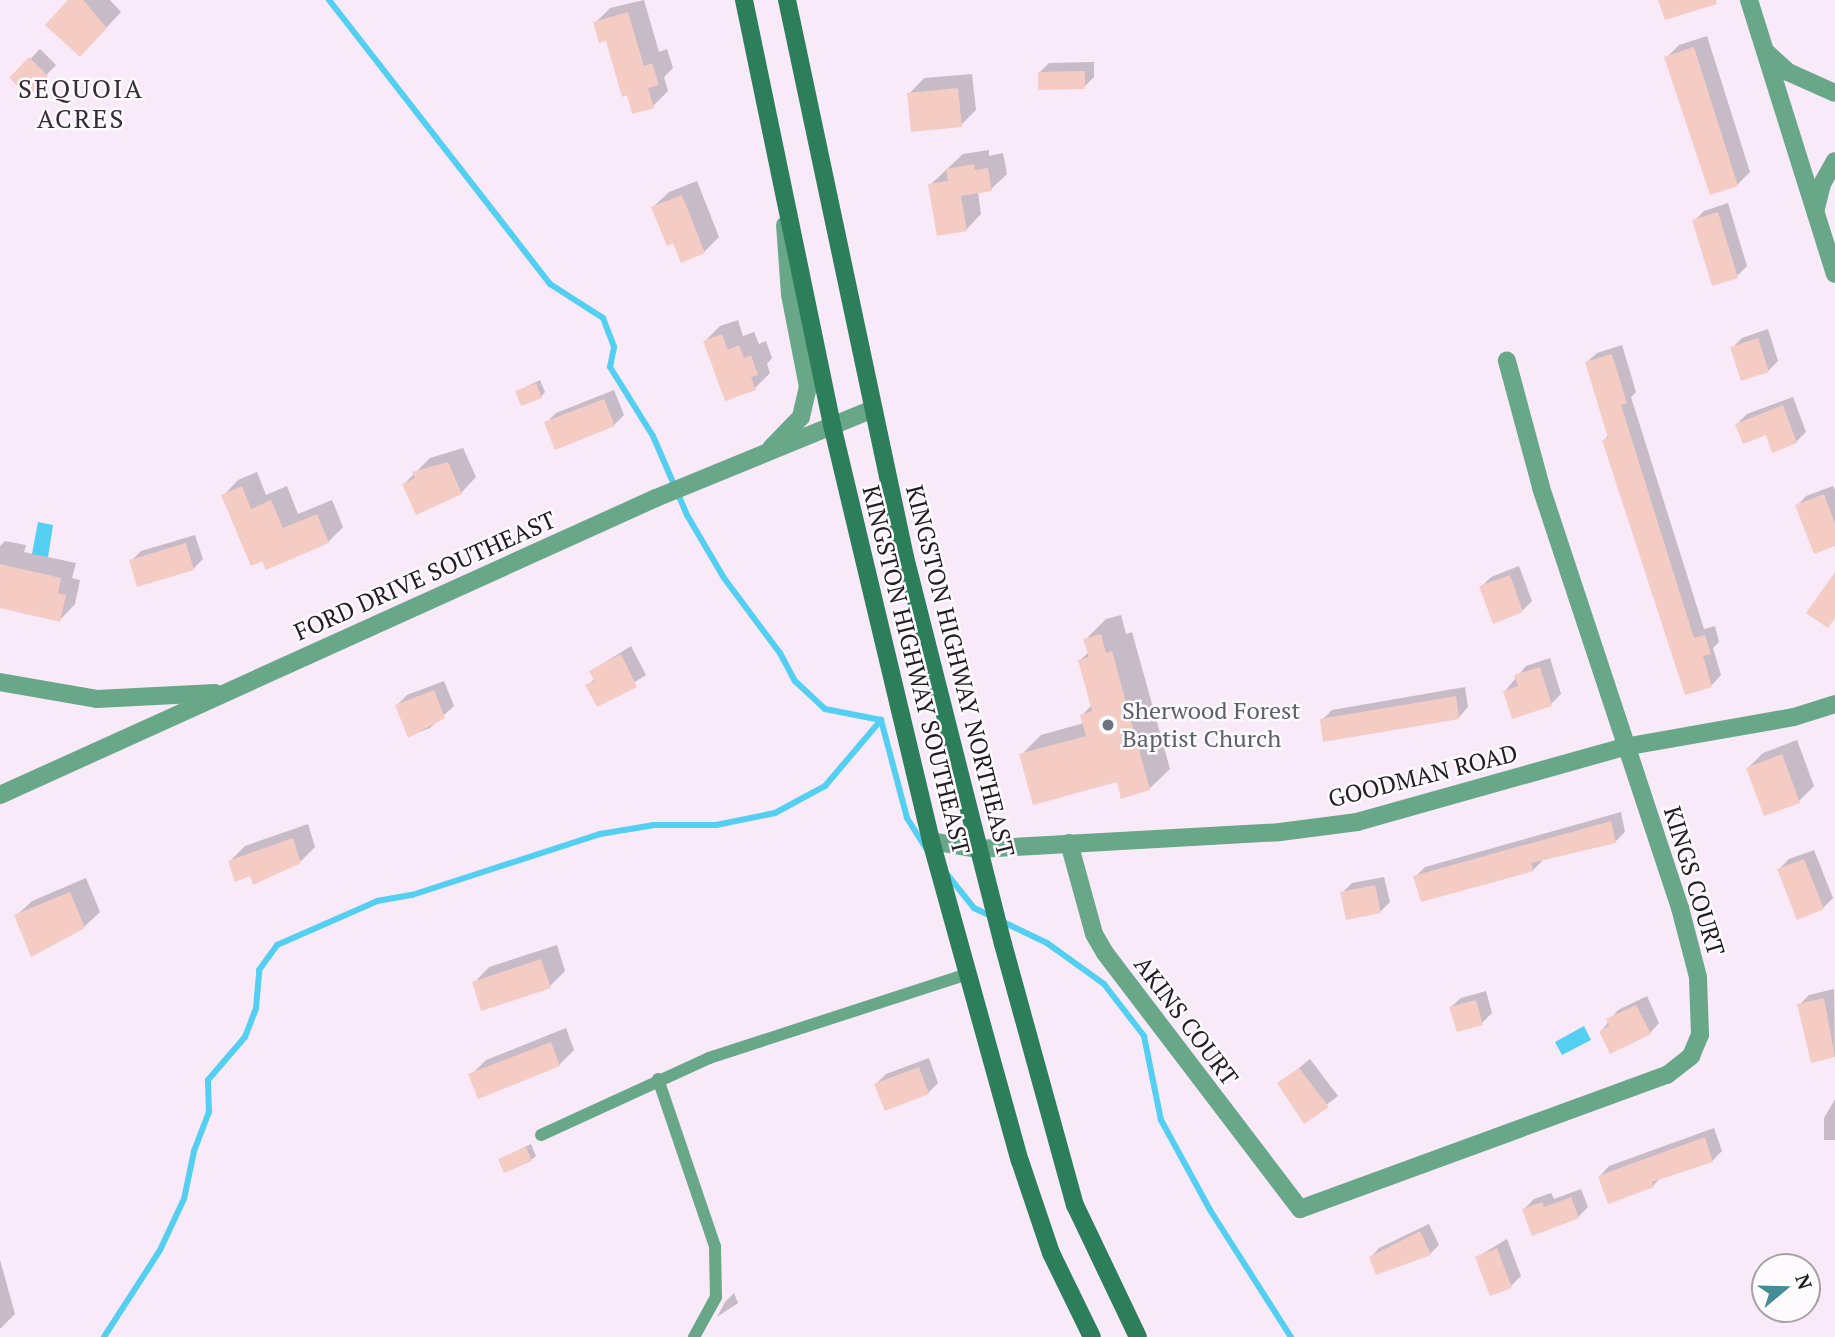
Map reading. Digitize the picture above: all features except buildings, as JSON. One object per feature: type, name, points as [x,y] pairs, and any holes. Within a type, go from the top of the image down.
[{"type":"main road","name":"KINGSTON HIGHWAY SOUTHEAST","points":[[744,0],[832,425],[931,841],[1035,1208],[1051,1253],[1091,1337]]},
{"type":"main road","name":"KINGSTON HIGHWAY NORTHEAST","points":[[787,0],[905,557],[978,849],[1075,1205],[1138,1337]]},
{"type":"street","points":[[1749,0],[1835,274]]},
{"type":"street","points":[[1766,52],[1788,72],[1835,93]]},
{"type":"street","points":[[1816,212],[1822,184],[1835,161]]},
{"type":"street","points":[[765,454],[801,417],[808,387],[790,294],[781,176]]},
{"type":"street","name":"KINGS COURT","points":[[1300,1209],[1667,1074],[1691,1056],[1700,1035],[1698,977],[1680,908],[1624,747],[1541,487],[1507,361]]},
{"type":"street","name":"FORD DRIVE SOUTHEAST","points":[[0,795],[222,692],[656,498],[873,409]]},
{"type":"street","points":[[0,682],[97,699],[222,692]]},
{"type":"street","name":"GOODMAN ROAD","points":[[931,841],[978,849],[1280,832],[1357,822],[1624,747],[1794,717],[1835,704]]},
{"type":"street","name":"AKINS COURT","points":[[1069,843],[1094,934],[1105,953],[1300,1209]]},
{"type":"lane","points":[[541,1135],[658,1079],[709,1058],[967,974]]},
{"type":"lane","points":[[658,1079],[715,1246],[716,1297],[694,1337]]},
{"type":"water","points":[[38,522],[53,525],[48,557],[32,554]]},
{"type":"water","points":[[1584,1026],[1591,1040],[1562,1055],[1555,1042]]},
{"type":"waterway","points":[[329,0],[550,284],[603,318],[614,347],[610,367],[653,436],[687,515],[724,578],[780,653],[795,681],[825,709],[881,720]]},
{"type":"waterway","points":[[881,720],[907,818],[926,848]]},
{"type":"waterway","points":[[104,1337],[160,1250],[184,1199],[194,1151],[209,1112],[208,1080],[245,1037],[256,1008],[259,970],[277,945],[377,901],[412,895],[600,834],[654,825],[716,825],[775,813],[825,786],[881,720]]},
{"type":"waterway","points":[[946,873],[974,908],[1047,943],[1104,984],[1144,1036],[1161,1120],[1210,1210],[1291,1337]]},
{"type":"place","name":"Sherwood Forest Baptist Church","points":[[1108,725]]},
{"type":"district","name":"SEQUOIA ACRES","points":[[81,104]]}]
